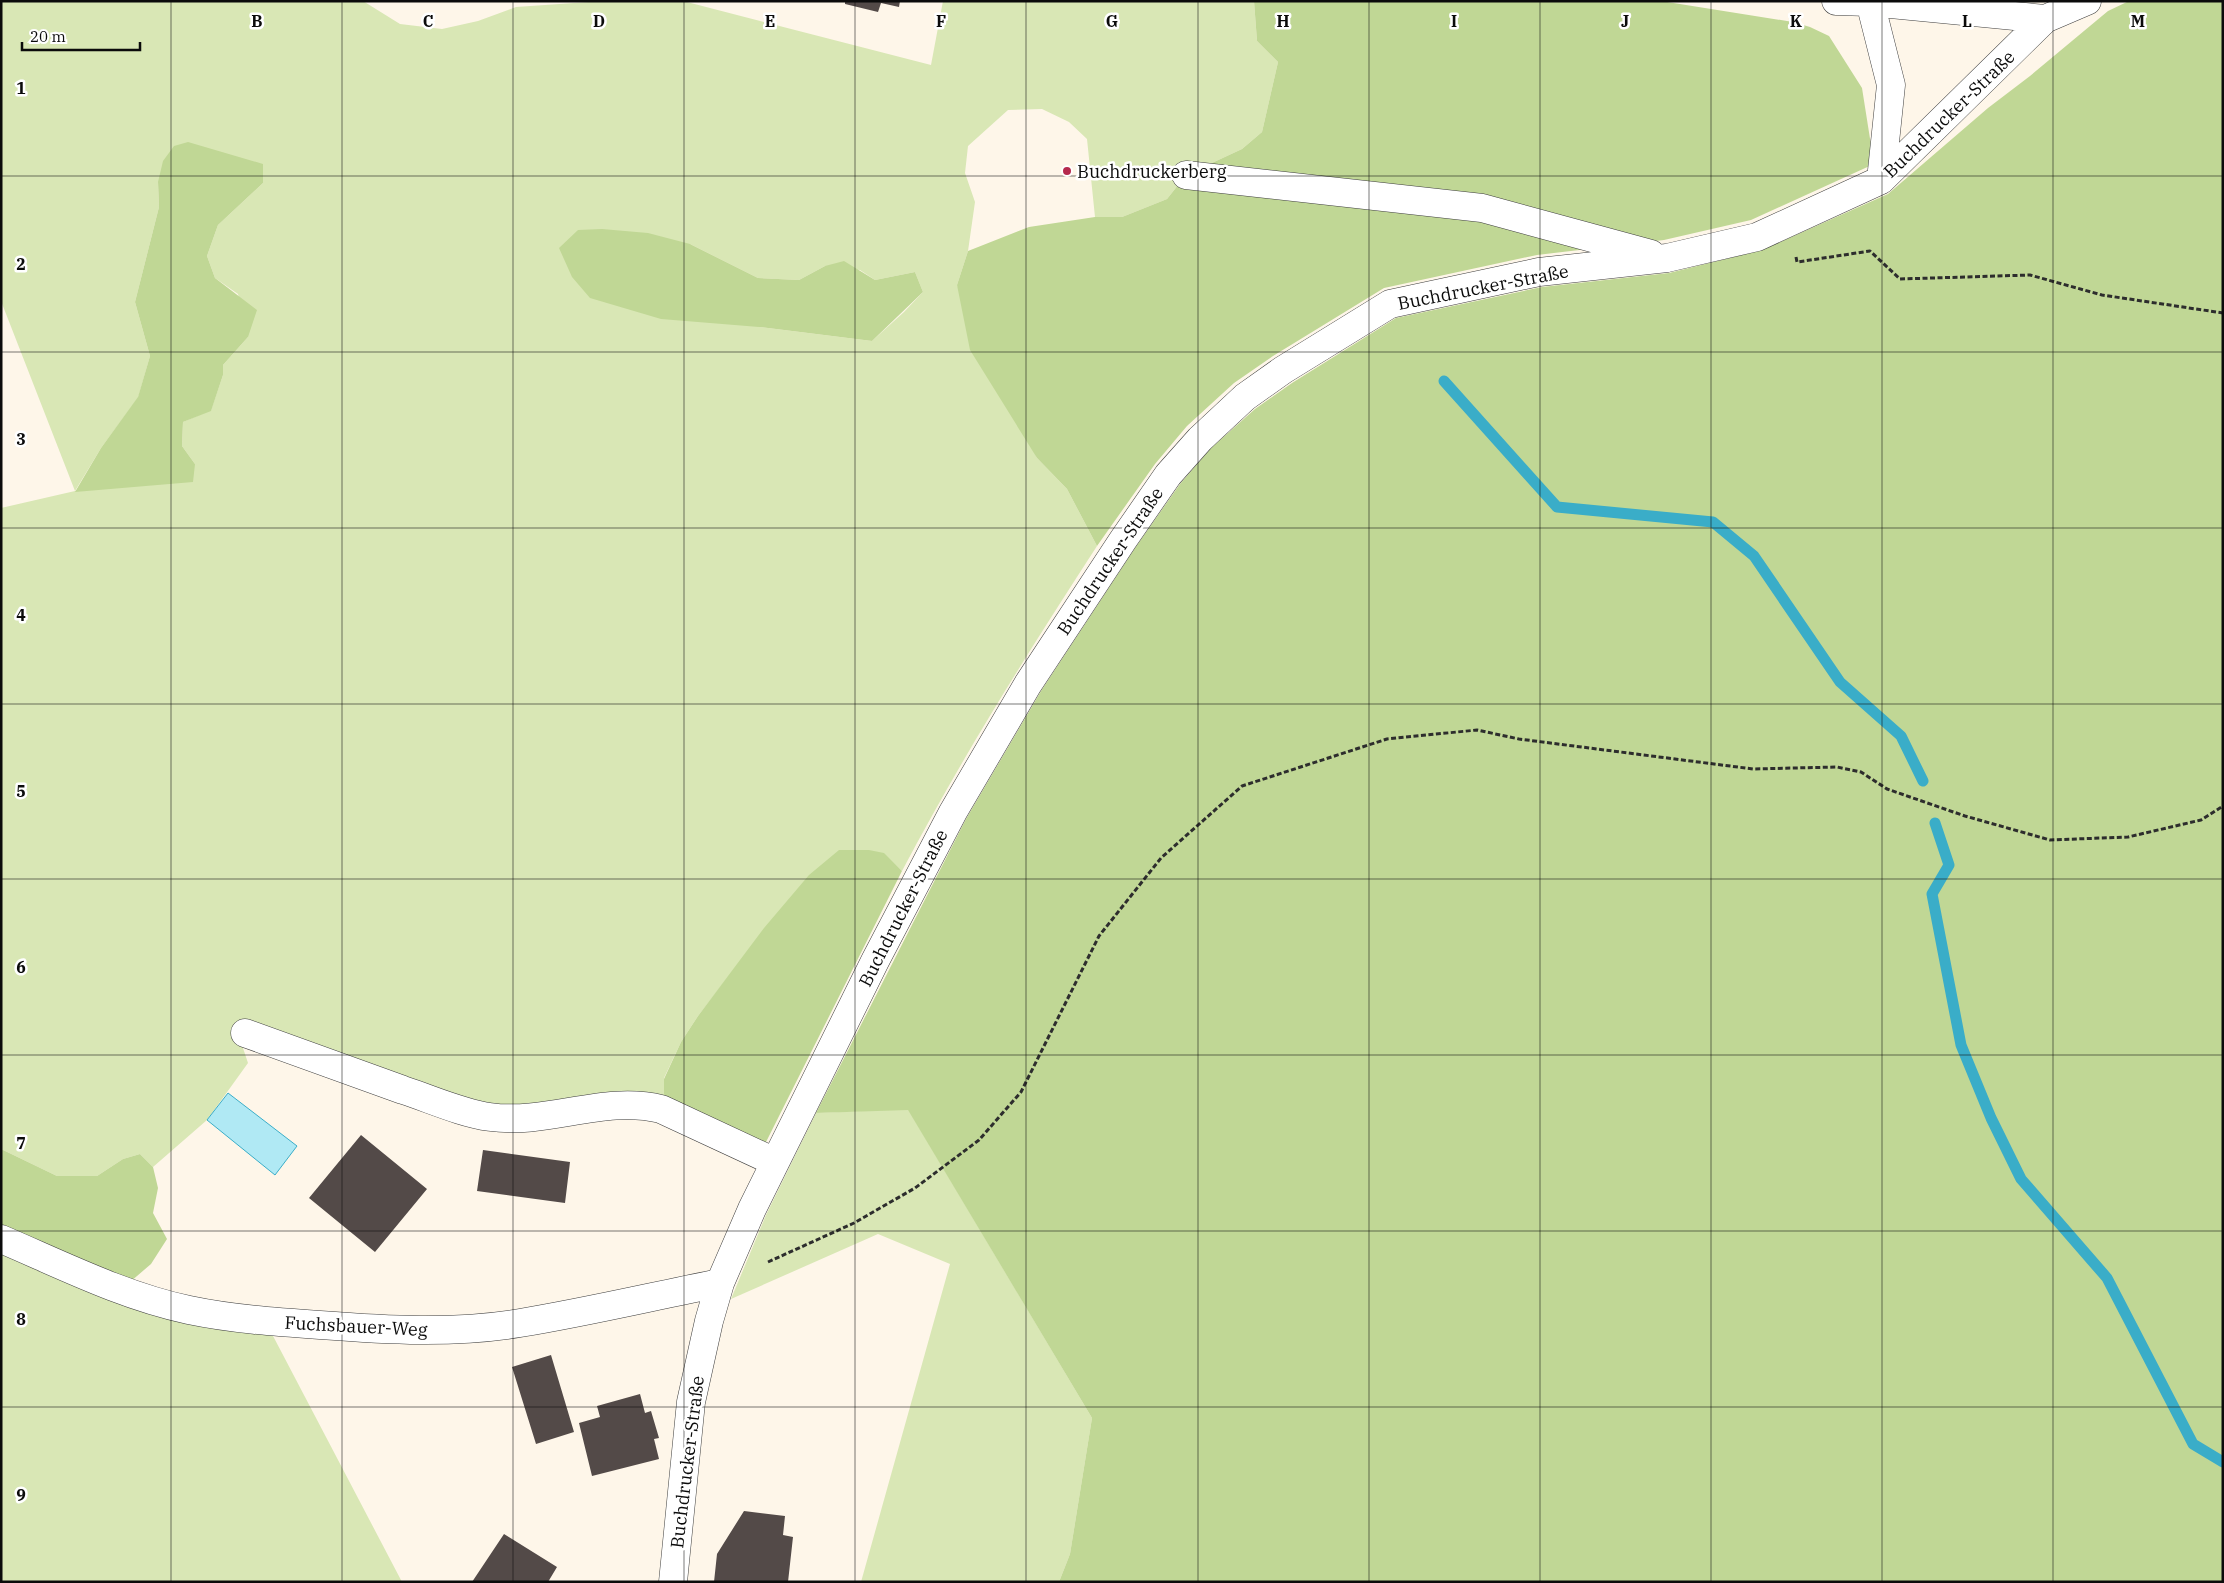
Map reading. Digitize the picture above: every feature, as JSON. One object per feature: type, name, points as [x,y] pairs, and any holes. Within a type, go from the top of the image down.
[{"type":"street","points":[[1836,1],[1870,2],[2045,19],[2087,1]]},
{"type":"street","points":[[1870,2],[1891,86],[1881,180]]},
{"type":"street","name":"Buchdrucker-Straße","points":[[673,1582],[691,1402],[709,1321],[720,1283],[752,1209],[875,961],[953,812],[1028,684],[1168,475],[1200,439],[1245,397],[1283,370],[1390,304],[1539,272],[1667,258],[1757,237],[1881,180],[2045,19]]},
{"type":"street","points":[[1186,175],[1482,208],[1667,258]]},
{"type":"street","points":[[245,1034],[427,1098],[489,1117],[532,1118],[624,1104],[661,1108],[775,1162]]},
{"type":"street","name":"Fuchsbauer-Weg","points":[[1,1239],[127,1292],[187,1310],[245,1320],[345,1327],[407,1330],[476,1328],[520,1323],[720,1283]]},
{"type":"path","points":[[1787,223],[1797,262],[1870,251],[1900,279],[2030,274],[2102,295],[2223,313]]},
{"type":"path","points":[[720,1283],[854,1223],[915,1188],[979,1140],[1021,1092],[1099,936],[1161,858],[1242,786],[1387,739],[1477,730],[1519,739],[1753,769],[1837,767],[1861,772],[1887,790],[1956,813],[2050,840],[2128,837],[2201,820],[2223,806]]},
{"type":"green space","points":[[1,1],[363,1],[400,24],[442,29],[478,21],[516,7],[603,1],[683,1],[931,65],[943,1],[1254,1],[1257,41],[1278,62],[1262,132],[1242,149],[1186,175],[1167,199],[1122,217],[1095,217],[1087,139],[1069,122],[1042,109],[1008,110],[968,146],[965,173],[975,202],[968,251],[957,285],[1037,458],[1067,489],[1097,546],[996,706],[924,829],[902,871],[883,853],[728,977],[681,1042],[664,1078],[664,1099],[531,1108],[490,1107],[245,1033],[243,1048],[248,1063],[207,1120],[153,1167],[140,1154],[123,1159],[97,1176],[57,1176],[1,1149],[1,508],[75,491],[1,301]],"holes":[[[158,182],[263,183],[218,225],[207,256],[215,278],[238,294],[248,337],[223,365],[223,375],[211,410],[183,422],[182,446],[195,464],[75,491],[101,448],[138,398],[150,356],[135,302],[159,207]],[[690,244],[758,278],[799,280],[825,266],[860,270],[875,280],[915,272],[923,292],[872,341],[759,327]]]},
{"type":"green space","points":[[1254,1],[1661,1],[1793,22],[1810,27],[1829,36],[1862,88],[1874,164],[1751,220],[1664,240],[1537,255],[1384,288],[1273,356],[1234,383],[1187,426],[1155,464],[1097,546],[1067,489],[1037,458],[970,350],[957,285],[968,251],[1029,227],[1095,217],[1122,217],[1167,199],[1186,175],[1242,149],[1262,132],[1278,62],[1257,41]]},
{"type":"green space","points":[[2129,1],[2223,1],[2223,1582],[1059,1582],[1070,1554],[1092,1418],[908,1110],[816,1113],[966,819],[1041,691],[1135,548],[1180,484],[1210,449],[1255,409],[1292,383],[1396,318],[1542,287],[1669,273],[1762,250],[1888,194],[1988,108],[2030,76],[2108,11]]},
{"type":"green space","points":[[188,142],[263,164],[263,183],[218,225],[207,256],[215,278],[257,310],[248,337],[223,365],[223,375],[211,411],[183,422],[182,446],[195,464],[193,482],[75,492],[101,448],[138,397],[150,356],[135,302],[159,207],[158,182],[163,161],[174,146]]},
{"type":"green space","points":[[602,229],[648,233],[690,244],[758,278],[799,280],[825,266],[844,261],[875,280],[915,272],[923,292],[872,341],[759,327],[661,319],[590,298],[572,277],[559,248],[578,230]]},
{"type":"green space","points":[[839,850],[869,850],[884,853],[902,871],[764,1146],[664,1099],[664,1079],[681,1042],[698,1016],[764,928],[809,875]]},
{"type":"green space","points":[[908,1109],[1092,1418],[1070,1554],[1059,1582],[861,1582],[950,1264],[878,1234],[731,1299],[766,1215],[816,1113]]},
{"type":"green space","points":[[1,1149],[57,1176],[97,1176],[123,1159],[140,1154],[153,1167],[158,1188],[153,1213],[167,1239],[151,1264],[130,1282],[1,1228]]},
{"type":"green space","points":[[1,1252],[272,1334],[402,1582],[1,1582]]},
{"type":"water","points":[[228,1093],[297,1146],[275,1175],[207,1120]]},
{"type":"building","points":[[845,1],[900,1],[899,7],[881,3],[878,12],[845,4]]},
{"type":"building","points":[[361,1135],[427,1189],[375,1252],[309,1198]]},
{"type":"building","points":[[483,1150],[570,1162],[565,1203],[477,1191]]},
{"type":"building","points":[[551,1355],[574,1432],[536,1444],[512,1367]]},
{"type":"building","points":[[640,1394],[645,1413],[651,1411],[659,1438],[654,1439],[659,1459],[592,1476],[579,1423],[600,1417],[597,1406]]},
{"type":"building","points":[[744,1511],[785,1516],[783,1535],[793,1537],[788,1582],[714,1582],[717,1554]]},
{"type":"building","points":[[504,1534],[557,1567],[548,1582],[472,1582]]},
{"type":"waterway","points":[[1444,381],[1557,507],[1713,522],[1754,556],[1840,682],[1901,736],[1923,781]]},
{"type":"waterway","points":[[1935,823],[1949,865],[1932,894],[1961,1045],[1991,1118],[2021,1179],[2107,1278],[2193,1444],[2223,1462]]},
{"type":"place","name":"Buchdruckerberg","points":[[1067,171]]}]
